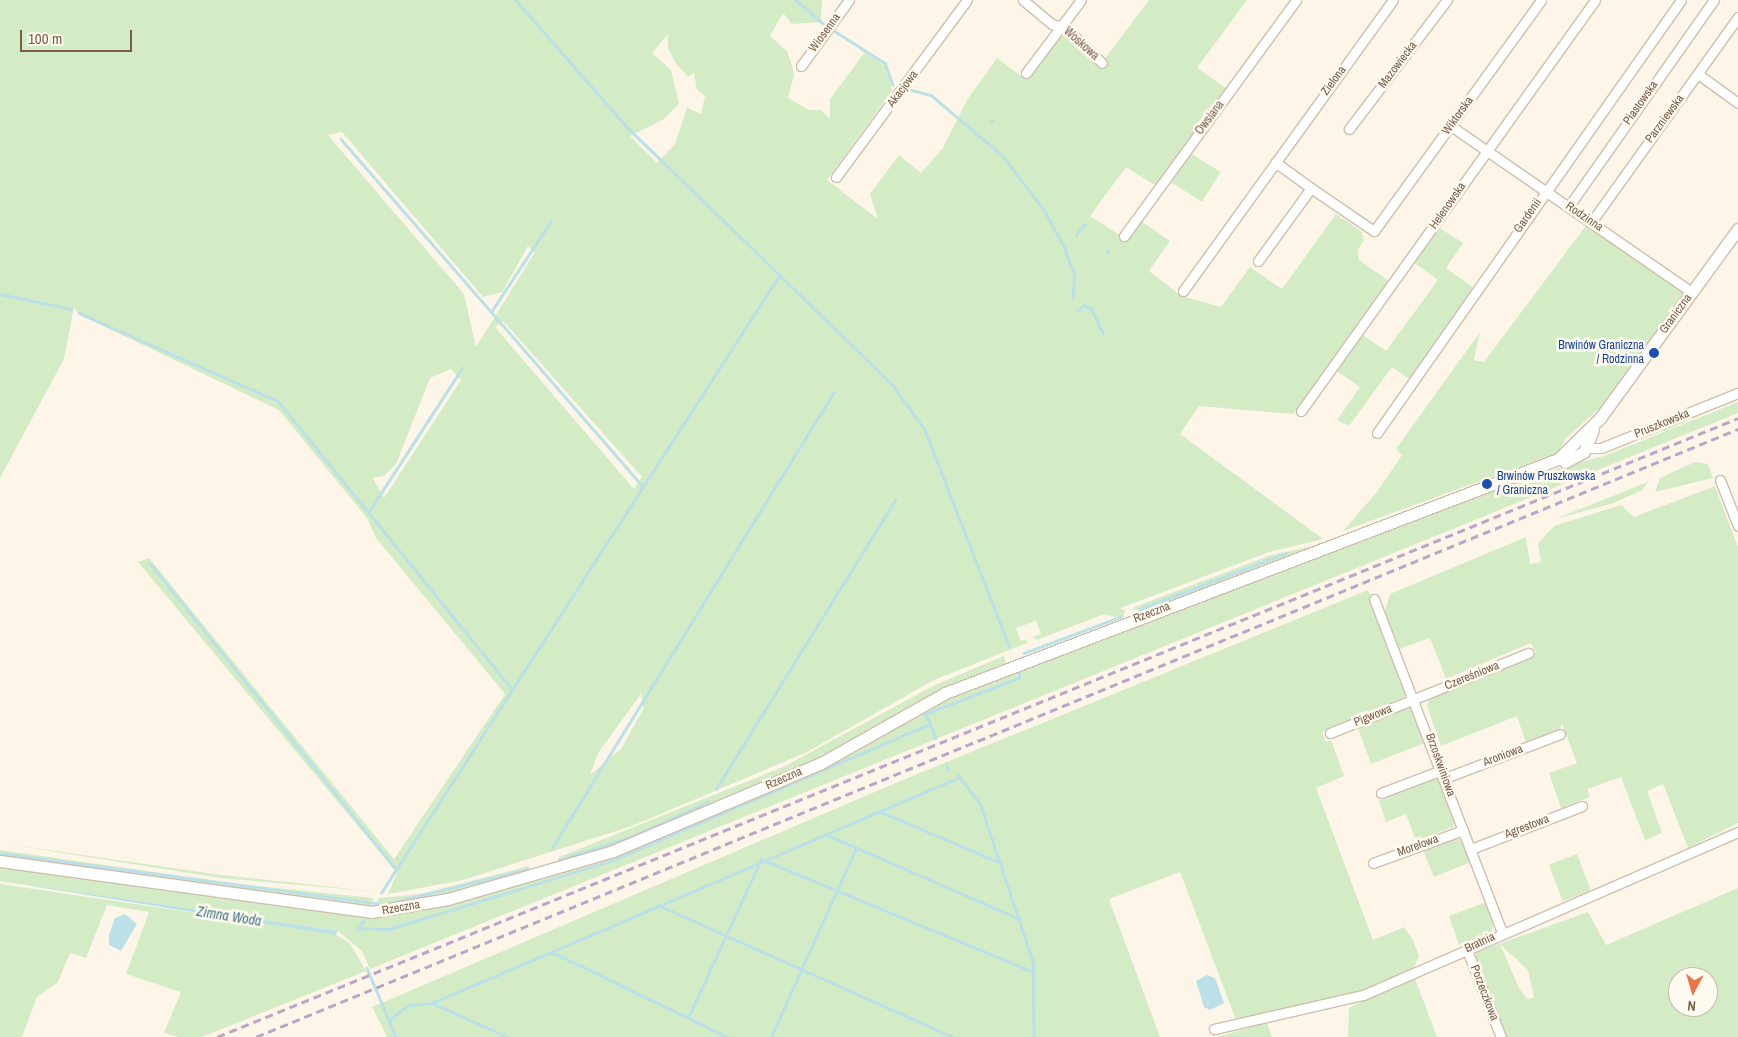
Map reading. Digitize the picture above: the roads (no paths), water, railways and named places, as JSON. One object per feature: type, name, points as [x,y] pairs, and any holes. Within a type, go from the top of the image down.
[{"type":"street","name":"Wiosenna","points":[[801,66],[849,0]]},
{"type":"street","name":"Akacjowa","points":[[836,177],[967,0]]},
{"type":"street","name":"Woskowa","points":[[1023,0],[1060,26],[1102,64]]},
{"type":"street","points":[[1026,73],[1080,0]]},
{"type":"street","name":"Owsiana","points":[[1124,236],[1296,0]]},
{"type":"street","name":"Zielona","points":[[1183,291],[1393,0]]},
{"type":"street","name":"Mazowiecka","points":[[1349,129],[1446,0]]},
{"type":"street","name":"Wiktorska","points":[[1311,188],[1374,232],[1541,0]]},
{"type":"street","name":"Helenowska","points":[[1301,412],[1595,0]]},
{"type":"street","name":"Gardenii","points":[[1377,433],[1681,0]]},
{"type":"street","name":"Piastowska","points":[[1569,206],[1714,0]]},
{"type":"street","name":"Parzniewska","points":[[1592,221],[1738,17]]},
{"type":"street","points":[[1698,74],[1738,102]]},
{"type":"street","name":"Rodzinna","points":[[1451,126],[1486,152],[1592,221],[1692,292]]},
{"type":"street","points":[[1258,261],[1311,188],[1275,162]]},
{"type":"street","name":"Graniczna","points":[[1580,446],[1738,229]]},
{"type":"street","name":"Pruszkowska","points":[[1580,446],[1601,448],[1738,393]]},
{"type":"street","name":"Rzeczna","points":[[0,861],[358,912],[448,899],[613,851],[821,763],[945,693],[1532,472],[1555,467],[1580,446]]},
{"type":"street","points":[[1720,480],[1738,526]]},
{"type":"street","name":"Brzoskwiniowa","points":[[1374,599],[1416,698],[1502,933]]},
{"type":"street","name":"Czereśniowa","points":[[1416,698],[1528,653]]},
{"type":"street","name":"Pigwowa","points":[[1330,734],[1416,698]]},
{"type":"street","name":"Aroniowa","points":[[1381,793],[1444,774],[1560,734]]},
{"type":"street","name":"Agrestowa","points":[[1471,849],[1582,806]]},
{"type":"street","name":"Morelowa","points":[[1373,863],[1463,830]]},
{"type":"street","name":"Bratnia","points":[[1214,1029],[1363,995],[1738,832]]},
{"type":"street","name":"Porzeczkowa","points":[[1467,950],[1501,1037]]},
{"type":"water","points":[[0,881],[111,897],[338,931],[336,935]]},
{"type":"water","points":[[125,914],[137,924],[121,951],[109,945],[109,935],[115,918]]},
{"type":"water","points":[[1207,975],[1215,978],[1224,1003],[1210,1010],[1204,1007],[1196,981]]},
{"type":"waterway","points":[[516,0],[629,129],[892,384],[925,430],[1009,646]]},
{"type":"waterway","points":[[796,0],[824,24]]},
{"type":"waterway","points":[[833,30],[885,63],[893,85]]},
{"type":"waterway","points":[[908,89],[931,95],[1002,155],[1043,208],[1066,250]]},
{"type":"waterway","points":[[341,139],[643,487]]},
{"type":"waterway","points":[[491,312],[551,221]]},
{"type":"waterway","points":[[1076,235],[1085,224]]},
{"type":"waterway","points":[[1065,251],[1075,274],[1073,297]]},
{"type":"waterway","points":[[381,893],[779,276]]},
{"type":"waterway","points":[[0,294],[71,309]]},
{"type":"waterway","points":[[1077,311],[1084,305]]},
{"type":"waterway","points":[[1084,306],[1091,308],[1103,333]]},
{"type":"waterway","points":[[79,313],[278,401],[513,690]]},
{"type":"waterway","points":[[368,513],[462,368]]},
{"type":"waterway","points":[[552,848],[834,392]]},
{"type":"waterway","points":[[716,789],[895,500]]},
{"type":"waterway","points":[[1140,609],[1287,553]]},
{"type":"waterway","points":[[150,563],[396,869]]},
{"type":"waterway","points":[[1024,653],[1120,617]]},
{"type":"waterway","points":[[358,928],[389,929],[616,859],[930,724],[925,714],[1019,678],[1019,671]]},
{"type":"waterway","points":[[930,724],[936,738]]},
{"type":"waterway","points":[[946,765],[949,770]]},
{"type":"waterway","points":[[958,775],[980,803],[1033,961],[1034,1037]]},
{"type":"waterway","points":[[432,1003],[960,777]]},
{"type":"waterway","points":[[559,860],[633,836],[708,802]]},
{"type":"waterway","points":[[879,811],[1001,863]]},
{"type":"waterway","points":[[825,834],[1020,919]]},
{"type":"waterway","points":[[771,1037],[856,848]]},
{"type":"waterway","points":[[0,853],[383,904]]},
{"type":"waterway","points":[[688,1018],[761,859],[1034,972]]},
{"type":"waterway","points":[[389,903],[528,869]]},
{"type":"waterway","points":[[658,905],[953,1037]]},
{"type":"waterway","points":[[357,930],[363,921]]},
{"type":"waterway","points":[[554,953],[728,1037]]},
{"type":"waterway","name":"Zimna Woda","points":[[367,968],[396,1037]]},
{"type":"waterway","points":[[389,1020],[409,1005],[432,1003],[508,1037]]},
{"type":"railway","points":[[217,1037],[1738,418]]},
{"type":"railway","points":[[256,1037],[1738,429]]},
{"type":"place","name":"Brwinów Graniczna / Rodzinna","points":[[1654,353]]},
{"type":"place","name":"Brwinów Pruszkowska / Graniczna","points":[[1487,484]]}]
